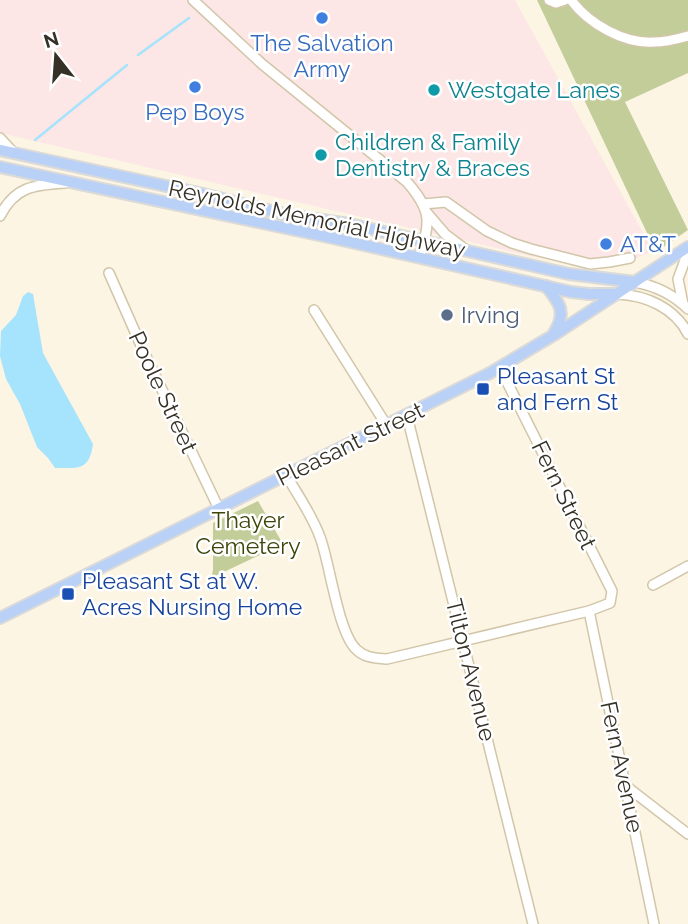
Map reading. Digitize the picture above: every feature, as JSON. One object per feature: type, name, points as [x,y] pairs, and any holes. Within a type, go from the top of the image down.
[{"type":"main road","name":"Reynolds Memorial Highway","points":[[0,152],[204,194],[288,215],[338,222],[569,274],[635,282]]},
{"type":"main road","name":"Reynolds Memorial Highway","points":[[0,167],[584,294],[617,294]]},
{"type":"main road","name":"Pleasant Street","points":[[0,618],[500,368],[688,250]]},
{"type":"main road","points":[[546,286],[561,311],[560,323],[553,336]]},
{"type":"street","points":[[194,0],[262,64],[402,177],[449,237],[470,252]]},
{"type":"street","points":[[548,0],[556,3],[565,0]]},
{"type":"street","points":[[571,0],[597,25],[635,41],[652,43],[688,37]]},
{"type":"street","points":[[0,138],[14,153]]},
{"type":"street","points":[[0,216],[9,203],[24,190],[36,185],[73,183]]},
{"type":"street","points":[[425,209],[445,202],[478,225],[512,243],[590,264],[630,258]]},
{"type":"street","points":[[419,257],[428,229],[425,209]]},
{"type":"street","points":[[685,306],[678,279],[688,250]]},
{"type":"street","name":"Poole Street","points":[[109,273],[219,509]]},
{"type":"street","points":[[635,282],[659,288],[685,306]]},
{"type":"street","points":[[617,294],[636,296],[663,307],[675,316],[688,334]]},
{"type":"street","points":[[314,310],[387,426]]},
{"type":"street","name":"Fern Street","points":[[500,368],[611,591],[610,603],[589,611]]},
{"type":"street","name":"Tilton Avenue","points":[[407,416],[533,924]]},
{"type":"street","points":[[286,475],[320,537],[346,634],[357,651],[370,658],[387,659],[589,611]]},
{"type":"street","points":[[653,584],[688,566]]},
{"type":"street","name":"Fern Avenue","points":[[589,611],[654,924]]},
{"type":"street","points":[[626,785],[688,834]]},
{"type":"shaded area","points":[[0,0],[515,0],[653,251],[618,266],[583,266],[0,133]]},
{"type":"green space","points":[[537,0],[688,0],[688,73],[625,102],[688,230],[656,252]]},
{"type":"green space","name":"Thayer Cemetery","points":[[258,501],[283,544],[211,578],[213,523]]},
{"type":"water","points":[[28,292],[33,294],[43,353],[93,444],[89,459],[82,466],[55,468],[37,447],[20,404],[6,379],[0,356],[1,331],[16,315],[23,296]]},
{"type":"waterway","points":[[138,55],[189,18]]},
{"type":"waterway","points":[[35,140],[127,65]]},
{"type":"place","name":"The Salvation Army","points":[[322,18]]},
{"type":"place","name":"Pep Boys","points":[[195,87]]},
{"type":"place","name":"Westgate Lanes","points":[[434,90]]},
{"type":"place","name":"Children & Family Dentistry & Braces","points":[[321,155]]},
{"type":"place","name":"AT&T","points":[[606,244]]},
{"type":"place","name":"Irving","points":[[447,315]]},
{"type":"place","name":"Pleasant St and Fern St","points":[[483,389]]},
{"type":"place","name":"Pleasant St at W. Acres Nursing Home","points":[[68,594]]}]
